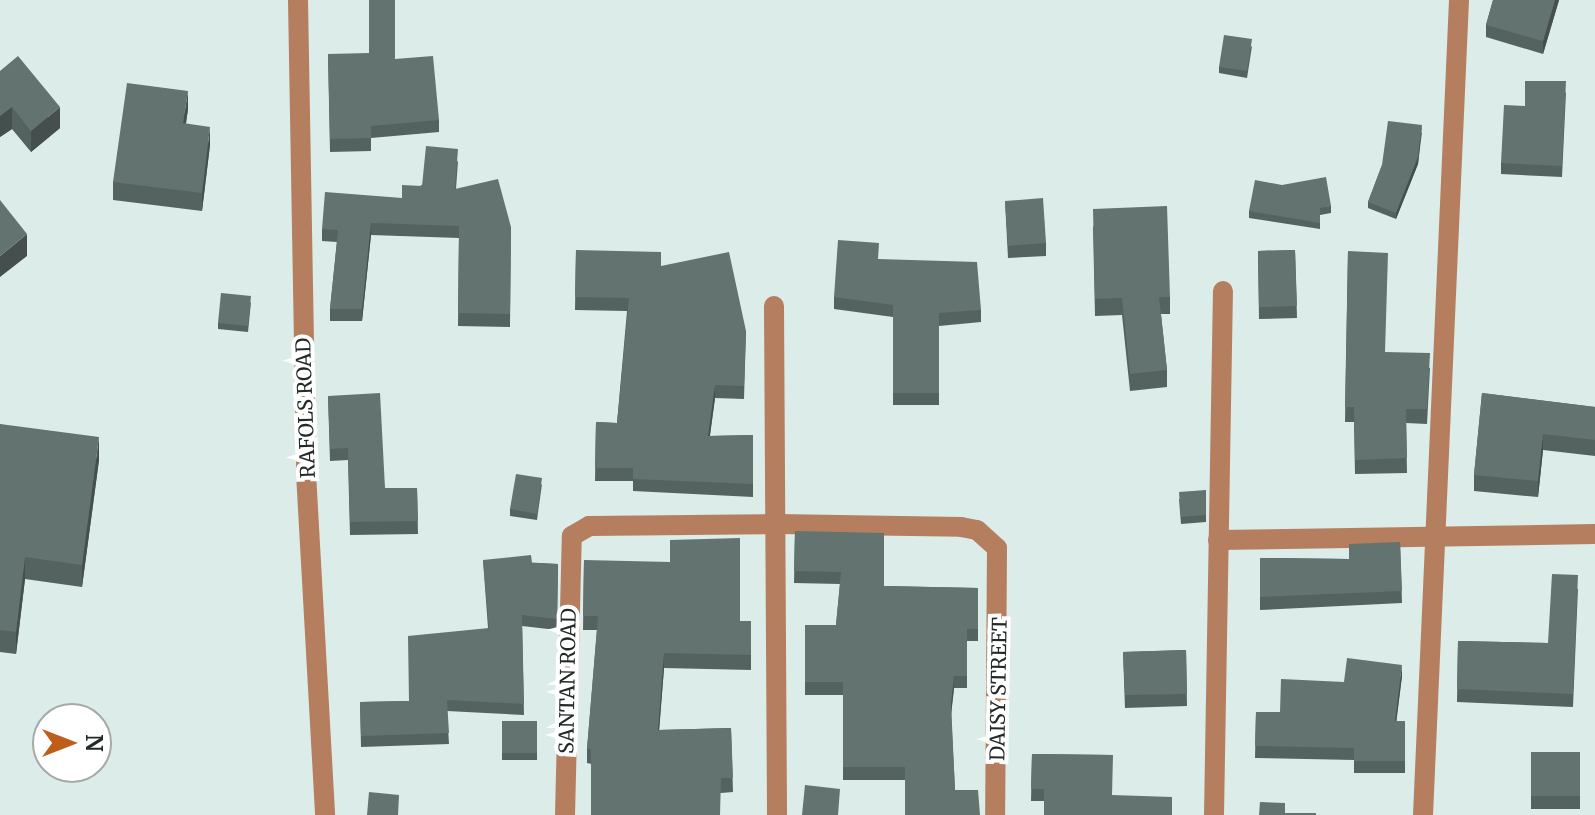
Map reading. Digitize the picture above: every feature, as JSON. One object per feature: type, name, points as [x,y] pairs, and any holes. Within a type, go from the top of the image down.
[{"type":"street","name":"RAFOLS ROAD","points":[[298,0],[306,473],[325,815]]},
{"type":"street","points":[[1423,815],[1438,534],[1459,0]]},
{"type":"street","points":[[1214,815],[1223,291]]},
{"type":"street","points":[[774,306],[778,524],[777,815]]},
{"type":"street","name":"SANTAN ROAD","points":[[565,815],[568,547],[579,529],[589,526],[778,524]]},
{"type":"street","name":"DAISY STREET","points":[[778,524],[977,530],[997,548],[1000,563],[995,815]]},
{"type":"street","points":[[1218,540],[1438,534],[1595,534]]},
{"type":"building","points":[[369,0],[395,0],[395,59],[433,56],[439,120],[371,126],[371,138],[330,139],[328,54],[369,53]]},
{"type":"building","points":[[1493,0],[1555,0],[1543,41],[1486,25]]},
{"type":"building","points":[[1224,35],[1252,39],[1247,71],[1219,67]]},
{"type":"building","points":[[18,56],[60,107],[31,131],[12,107],[0,116],[0,71]]},
{"type":"building","points":[[1525,81],[1566,81],[1562,166],[1501,163],[1504,105],[1525,106]]},
{"type":"building","points":[[127,83],[188,91],[183,123],[210,127],[202,193],[113,182]]},
{"type":"building","points":[[1388,121],[1422,125],[1418,157],[1396,213],[1368,202],[1382,165]]},
{"type":"building","points":[[426,146],[458,149],[455,189],[498,179],[511,227],[510,314],[458,313],[459,226],[371,223],[362,309],[330,309],[338,230],[322,229],[325,192],[402,198],[402,185],[422,186]]},
{"type":"building","points":[[1326,177],[1331,206],[1320,208],[1320,223],[1249,211],[1255,180],[1282,185]]},
{"type":"building","points":[[1043,198],[1046,243],[1008,246],[1005,201]]},
{"type":"building","points":[[0,200],[27,234],[0,256]]},
{"type":"building","points":[[1167,206],[1170,297],[1159,297],[1167,370],[1130,374],[1122,298],[1095,299],[1093,209]]},
{"type":"building","points":[[838,240],[879,243],[878,259],[977,262],[981,310],[939,313],[939,393],[893,393],[893,305],[834,297]]},
{"type":"building","points":[[576,250],[661,252],[661,266],[729,252],[746,331],[744,386],[715,385],[708,436],[753,435],[753,484],[633,479],[633,468],[595,468],[596,422],[617,423],[629,298],[575,297]]},
{"type":"building","points":[[1295,250],[1297,306],[1259,307],[1258,251]]},
{"type":"building","points":[[1348,251],[1388,253],[1385,352],[1430,353],[1427,409],[1406,409],[1407,458],[1355,460],[1354,407],[1345,407]]},
{"type":"building","points":[[221,293],[251,296],[248,326],[218,323]]},
{"type":"building","points":[[380,393],[385,488],[417,488],[418,521],[350,522],[348,448],[330,449],[328,396]]},
{"type":"building","points":[[1482,393],[1595,407],[1595,440],[1543,434],[1538,481],[1474,475]]},
{"type":"building","points":[[0,424],[99,437],[82,565],[25,557],[16,632],[0,630]]},
{"type":"building","points":[[516,474],[542,478],[537,514],[510,509]]},
{"type":"building","points":[[1206,490],[1206,515],[1181,517],[1179,492]]},
{"type":"building","points":[[795,531],[884,533],[884,586],[978,588],[978,629],[967,629],[967,676],[954,676],[951,703],[955,790],[978,790],[980,815],[905,815],[905,767],[843,767],[843,682],[805,682],[805,625],[836,625],[841,572],[794,571]]},
{"type":"building","points":[[740,538],[740,621],[751,621],[751,655],[664,653],[658,730],[731,728],[733,778],[721,778],[720,815],[591,815],[591,749],[587,749],[598,616],[583,616],[584,560],[670,562],[670,540]]},
{"type":"building","points":[[1400,542],[1402,591],[1260,597],[1260,558],[1349,559],[1349,544]]},
{"type":"building","points":[[531,555],[532,563],[558,564],[557,619],[522,615],[524,704],[447,700],[449,733],[361,736],[360,702],[409,701],[408,636],[489,628],[483,560]]},
{"type":"building","points":[[1552,574],[1578,575],[1573,694],[1457,689],[1458,641],[1548,643]]},
{"type":"building","points":[[1186,650],[1187,694],[1125,695],[1123,652]]},
{"type":"building","points":[[1347,658],[1402,665],[1395,721],[1405,721],[1405,761],[1354,761],[1354,748],[1255,746],[1256,712],[1280,712],[1281,679],[1344,682]]},
{"type":"building","points":[[502,721],[537,721],[537,753],[502,753]]},
{"type":"building","points":[[1531,752],[1580,752],[1580,796],[1531,796]]},
{"type":"building","points":[[1032,754],[1113,755],[1112,795],[1172,797],[1172,815],[1044,815],[1044,789],[1031,789]]},
{"type":"building","points":[[805,785],[840,789],[838,815],[802,815]]},
{"type":"building","points":[[369,792],[399,795],[398,815],[367,815]]},
{"type":"building","points":[[1260,802],[1285,803],[1285,813],[1316,815],[1259,815]]}]
